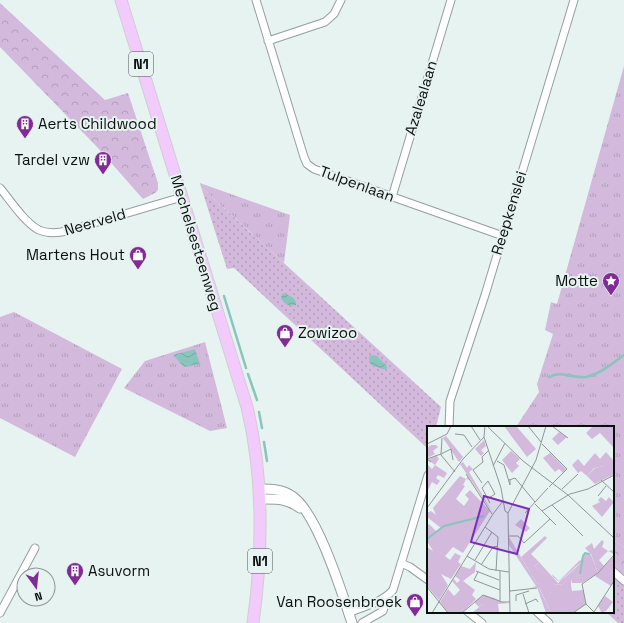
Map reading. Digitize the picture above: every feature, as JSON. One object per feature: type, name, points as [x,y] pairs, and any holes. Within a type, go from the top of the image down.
[{"type":"main road","name":"Mechelsesteenweg","points":[[121,0],[247,407],[255,445],[260,494]]},
{"type":"main road","name":"N1","points":[[252,623],[258,589],[261,546],[260,494]]},
{"type":"street","name":"Tulpenlaan","points":[[256,0],[307,164],[314,169],[503,236]]},
{"type":"street","points":[[268,40],[325,22],[334,14],[340,0]]},
{"type":"street","name":"Azalealaan","points":[[392,197],[451,0]]},
{"type":"street","name":"Reepkenslei","points":[[450,426],[450,401],[503,236],[574,0]]},
{"type":"street","name":"Neerveld","points":[[0,188],[28,221],[39,230],[54,233],[67,231],[182,197]]},
{"type":"street","points":[[348,613],[388,595],[393,590],[427,477]]},
{"type":"street","points":[[260,494],[274,489],[285,491],[293,496],[308,514],[328,556],[352,623]]},
{"type":"street","points":[[0,613],[35,548]]},
{"type":"street","points":[[402,563],[427,579]]},
{"type":"street","points":[[614,572],[624,581]]},
{"type":"street","points":[[362,623],[383,611],[388,595]]},
{"type":"street","points":[[469,613],[482,623]]},
{"type":"street","points":[[538,613],[547,622]]},
{"type":"green space","points":[[0,3],[105,100],[128,93],[158,183],[158,190],[155,193],[143,199],[98,148],[0,47]]},
{"type":"green space","points":[[624,66],[624,547],[614,541],[614,426],[517,426],[539,392],[537,384],[553,334],[545,330],[551,302],[557,304]]},
{"type":"green space","points":[[200,183],[290,215],[284,263],[201,187]]},
{"type":"green space","points":[[201,187],[441,407],[436,426],[427,426],[427,448],[234,268],[227,269]]},
{"type":"green space","points":[[14,312],[122,369],[75,457],[0,418],[0,317]]},
{"type":"green space","points":[[205,342],[227,428],[210,431],[124,388],[145,361]]},
{"type":"green space","points":[[614,541],[624,547],[624,575],[614,566]]},
{"type":"green space","points":[[614,572],[624,581],[624,623],[618,623],[607,613],[614,613]]},
{"type":"water","points":[[283,293],[294,299],[296,305],[291,306],[285,303],[281,297]]},
{"type":"water","points":[[195,349],[200,364],[184,367],[173,355]]},
{"type":"water","points":[[370,355],[377,356],[387,366],[387,369],[371,365],[369,359]]},
{"type":"waterway","points":[[224,296],[246,368]]},
{"type":"waterway","points":[[549,377],[558,374],[581,377],[591,376],[606,368],[624,355]]},
{"type":"waterway","points":[[248,374],[257,400]]},
{"type":"waterway","points":[[259,412],[262,428]]},
{"type":"waterway","points":[[264,442],[267,461]]},
{"type":"place","name":"Aerts Childwood","points":[[25,139]]},
{"type":"place","name":"Tardel vzw","points":[[103,175]]},
{"type":"place","name":"Martens Hout","points":[[138,270]]},
{"type":"place","name":"Motte","points":[[611,296]]},
{"type":"place","name":"Zowizoo","points":[[285,348]]},
{"type":"place","name":"Asuvorm","points":[[75,586]]},
{"type":"place","name":"Van Roosenbroek","points":[[415,617]]}]
